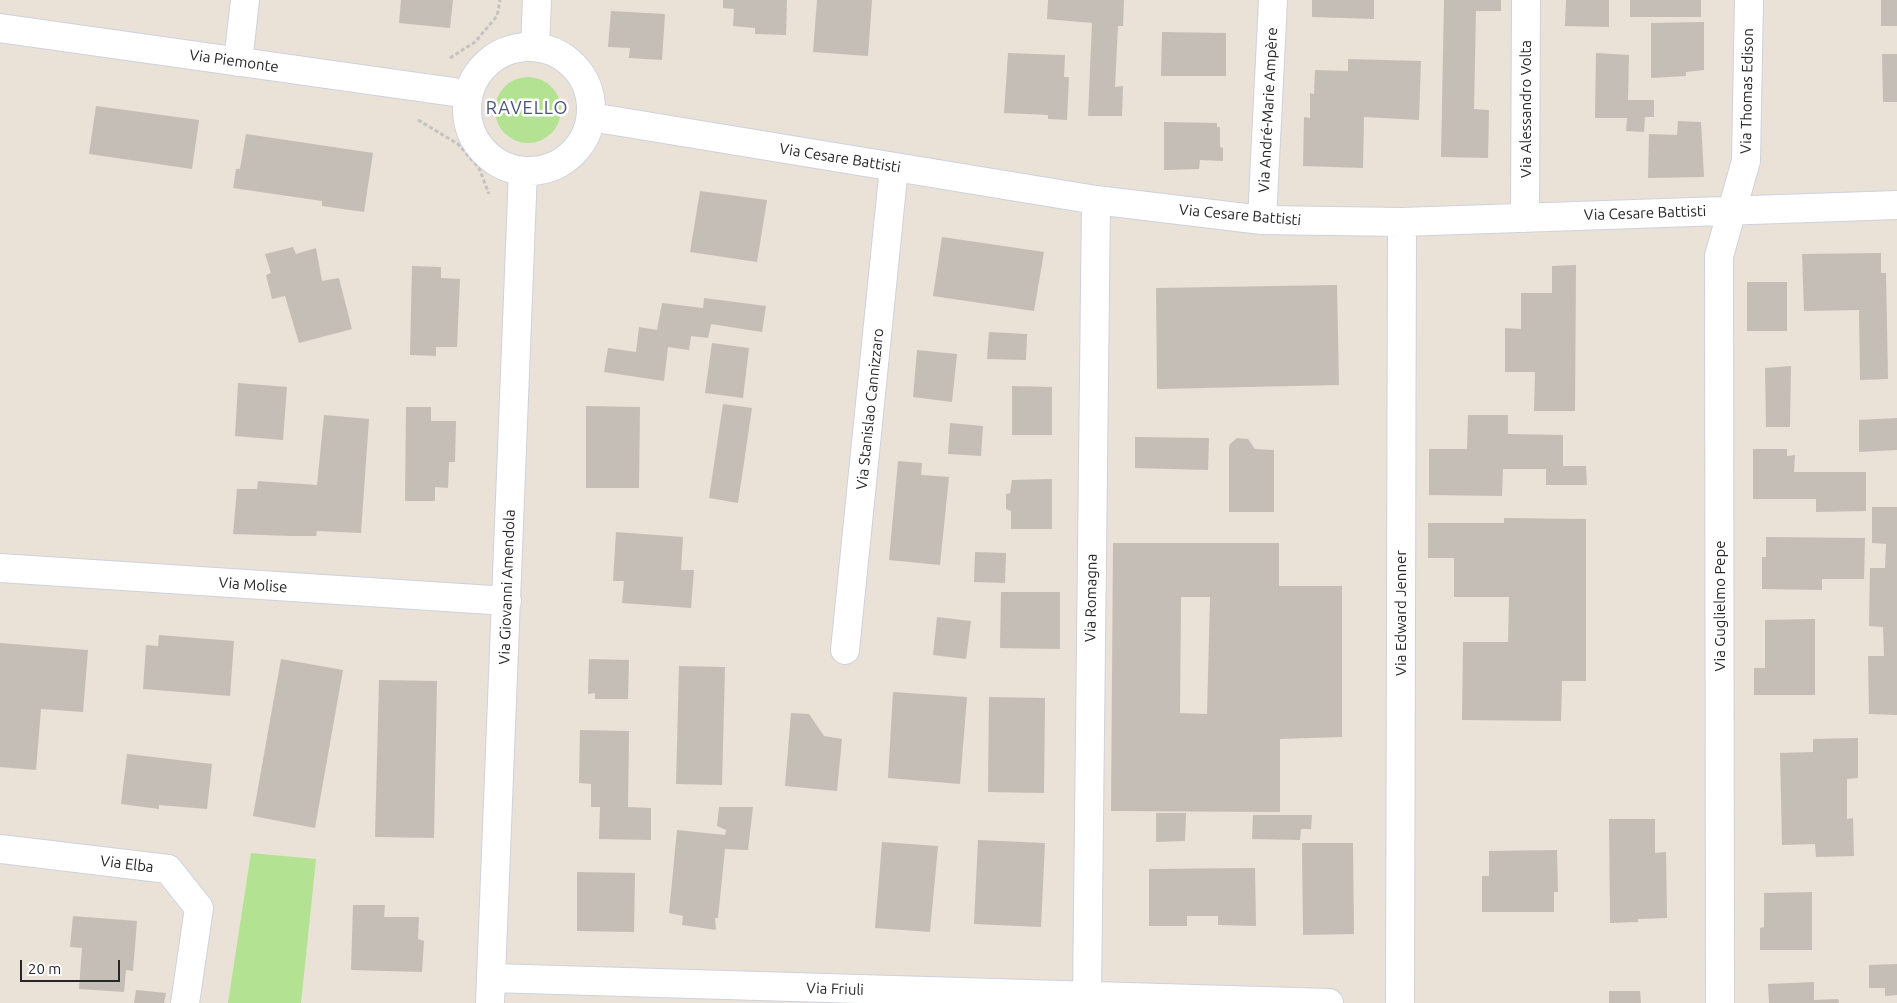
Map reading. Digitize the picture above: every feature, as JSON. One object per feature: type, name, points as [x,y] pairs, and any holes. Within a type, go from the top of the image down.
[{"type":"street","points":[[238,62],[245,0]]},
{"type":"street","points":[[535,47],[537,0]]},
{"type":"street","name":"Via André-Marie Ampère","points":[[1262,220],[1273,0]]},
{"type":"street","name":"Via Alessandro Volta","points":[[1525,218],[1526,0]]},
{"type":"street","name":"Via Thomas Edison","points":[[1732,210],[1746,161],[1749,0]]},
{"type":"street","name":"Via Piemonte","points":[[0,28],[468,94]]},
{"type":"street","points":[[535,47],[559,55],[578,70],[589,92],[591,117],[584,140],[568,158],[546,170],[522,171],[497,163],[478,145],[468,120],[468,94],[477,74],[493,58],[513,49],[535,47]]},
{"type":"street","name":"Via Cesare Battisti","points":[[591,117],[1096,200],[1262,220],[1402,222],[1897,205]]},
{"type":"street","name":"Via Stanislao Cannizzaro","points":[[845,650],[894,167]]},
{"type":"street","name":"Via Giovanni Amendola","points":[[490,990],[507,601],[522,171]]},
{"type":"street","name":"Via Romagna","points":[[1087,996],[1096,200]]},
{"type":"street","name":"Via Guglielmo Pepe","points":[[1720,1003],[1720,256],[1732,210]]},
{"type":"street","name":"Via Edward Jenner","points":[[1400,1003],[1402,222]]},
{"type":"street","name":"Via Molise","points":[[0,568],[507,601]]},
{"type":"street","name":"Via Elba","points":[[0,849],[168,869],[199,908],[185,1003]]},
{"type":"street","name":"Via Friuli","points":[[490,990],[1087,996],[1329,1003]]},
{"type":"path","points":[[442,59],[451,58],[475,42],[497,16],[500,0]]},
{"type":"path","points":[[410,86],[407,113],[458,144],[479,168],[492,199]]},
{"type":"green space","points":[[528,77],[541,80],[551,87],[558,97],[561,110],[558,123],[551,133],[541,140],[528,143],[515,140],[505,133],[498,123],[495,110],[498,97],[505,87],[515,80]]},
{"type":"green space","points":[[251,853],[316,859],[301,1003],[228,1003]]},
{"type":"building","points":[[401,0],[453,0],[450,28],[399,23]]},
{"type":"building","points":[[723,0],[787,0],[786,35],[755,34],[755,28],[733,26],[734,9],[723,8]]},
{"type":"building","points":[[817,0],[872,0],[868,56],[813,52]]},
{"type":"building","points":[[1048,0],[1124,0],[1123,26],[1118,26],[1115,87],[1123,86],[1122,116],[1088,116],[1092,23],[1047,19]]},
{"type":"building","points":[[1312,0],[1374,0],[1374,19],[1312,17]]},
{"type":"building","points":[[1444,0],[1501,0],[1501,11],[1476,11],[1474,109],[1489,110],[1488,158],[1441,157]]},
{"type":"building","points":[[1566,0],[1609,0],[1609,27],[1565,26]]},
{"type":"building","points":[[1630,0],[1701,0],[1701,17],[1630,17]]},
{"type":"building","points":[[1881,0],[1897,0],[1897,26],[1881,26]]},
{"type":"building","points":[[611,11],[665,14],[662,60],[629,58],[630,48],[608,47]]},
{"type":"building","points":[[1704,22],[1704,70],[1686,72],[1686,76],[1651,78],[1651,23]]},
{"type":"building","points":[[1162,32],[1226,33],[1226,76],[1161,76]]},
{"type":"building","points":[[1008,53],[1065,55],[1064,77],[1069,77],[1067,120],[1048,119],[1048,115],[1004,113]]},
{"type":"building","points":[[1596,53],[1629,55],[1628,100],[1654,100],[1654,117],[1645,117],[1644,132],[1626,131],[1627,118],[1595,118]]},
{"type":"building","points":[[1882,54],[1897,54],[1897,102],[1883,102]]},
{"type":"building","points":[[1348,59],[1421,61],[1419,120],[1364,117],[1363,168],[1303,166],[1304,117],[1310,118],[1310,93],[1314,94],[1315,70],[1348,71]]},
{"type":"building","points":[[96,106],[199,120],[192,169],[89,154]]},
{"type":"building","points":[[1678,121],[1701,122],[1704,177],[1648,178],[1649,134],[1677,135]]},
{"type":"building","points":[[1164,122],[1217,123],[1217,127],[1220,127],[1220,147],[1223,148],[1223,161],[1200,160],[1199,169],[1164,170]]},
{"type":"building","points":[[246,134],[373,153],[364,212],[322,206],[322,201],[233,188],[236,169],[240,169]]},
{"type":"building","points":[[700,191],[767,200],[757,262],[690,252]]},
{"type":"building","points":[[942,237],[1044,252],[1034,311],[933,296]]},
{"type":"building","points":[[293,247],[296,254],[316,248],[322,281],[339,278],[352,329],[299,343],[285,296],[272,299],[266,275],[271,273],[265,254]]},
{"type":"building","points":[[1881,253],[1881,273],[1886,273],[1888,379],[1860,380],[1859,310],[1804,311],[1802,254]]},
{"type":"building","points":[[1576,265],[1575,411],[1534,411],[1535,372],[1505,372],[1505,328],[1521,329],[1521,293],[1552,293],[1552,266]]},
{"type":"building","points":[[412,266],[441,267],[441,278],[460,279],[457,347],[436,347],[436,356],[410,355]]},
{"type":"building","points":[[1747,282],[1787,282],[1787,331],[1747,331]]},
{"type":"building","points":[[1337,285],[1339,385],[1157,389],[1156,288]]},
{"type":"building","points":[[704,298],[766,306],[762,332],[711,324],[708,338],[691,336],[689,350],[668,347],[664,381],[604,372],[608,348],[636,352],[639,327],[657,330],[662,303],[703,308]]},
{"type":"building","points":[[989,332],[1027,334],[1026,360],[987,359]]},
{"type":"building","points":[[712,343],[749,348],[743,398],[705,393]]},
{"type":"building","points":[[917,350],[957,354],[952,402],[913,397]]},
{"type":"building","points":[[1791,366],[1790,427],[1766,427],[1765,368]]},
{"type":"building","points":[[238,383],[287,387],[283,440],[235,436]]},
{"type":"building","points":[[1012,386],[1052,387],[1052,435],[1012,435]]},
{"type":"building","points":[[723,404],[752,408],[738,503],[709,498]]},
{"type":"building","points":[[586,406],[640,407],[639,488],[586,488]]},
{"type":"building","points":[[406,407],[431,407],[431,421],[456,421],[455,462],[449,462],[448,488],[435,487],[435,501],[405,501]]},
{"type":"building","points":[[324,415],[369,419],[361,533],[317,531],[316,536],[233,534],[237,489],[257,489],[258,481],[317,485]]},
{"type":"building","points":[[1468,415],[1508,415],[1508,434],[1563,435],[1563,466],[1586,466],[1587,485],[1546,485],[1546,469],[1503,469],[1502,496],[1429,495],[1429,449],[1467,449]]},
{"type":"building","points":[[1897,418],[1897,450],[1859,452],[1859,420]]},
{"type":"building","points":[[950,423],[983,426],[981,456],[948,454]]},
{"type":"building","points":[[1135,437],[1209,438],[1208,470],[1135,468]]},
{"type":"building","points":[[1237,438],[1248,439],[1255,449],[1274,450],[1274,512],[1229,512],[1229,448],[1230,444]]},
{"type":"building","points":[[1753,449],[1787,449],[1787,456],[1795,455],[1794,472],[1866,472],[1866,511],[1816,512],[1816,499],[1753,499]]},
{"type":"building","points":[[898,461],[922,463],[921,475],[949,477],[940,565],[889,560]]},
{"type":"building","points":[[1052,479],[1052,529],[1011,529],[1011,511],[1006,509],[1006,494],[1010,493],[1012,480]]},
{"type":"building","points":[[1872,507],[1897,507],[1897,715],[1869,714],[1868,656],[1884,656],[1883,627],[1869,626],[1870,568],[1885,568],[1886,544],[1872,543]]},
{"type":"building","points":[[1504,518],[1586,519],[1586,681],[1562,681],[1561,721],[1462,720],[1463,642],[1508,642],[1509,597],[1454,597],[1454,558],[1428,558],[1428,523],[1504,523]]},
{"type":"building","points":[[616,532],[683,537],[681,570],[694,570],[691,608],[622,603],[624,581],[613,581]]},
{"type":"building","points":[[1766,537],[1865,538],[1864,579],[1822,579],[1822,590],[1762,589],[1762,557],[1766,557]]},
{"type":"building","points":[[1113,543],[1279,543],[1279,586],[1342,586],[1342,737],[1280,739],[1280,812],[1111,811]],"holes":[[[1181,597],[1210,597],[1207,714],[1180,713]]]},
{"type":"building","points":[[975,552],[1006,553],[1005,583],[974,582]]},
{"type":"building","points":[[1001,592],[1060,592],[1060,649],[1000,648]]},
{"type":"building","points":[[937,617],[971,621],[966,659],[933,655]]},
{"type":"building","points":[[1815,619],[1815,695],[1754,695],[1754,668],[1765,668],[1765,620]]},
{"type":"building","points":[[159,635],[234,641],[230,696],[143,689],[146,645],[158,646]]},
{"type":"building","points":[[0,643],[88,650],[83,712],[41,709],[36,770],[0,767]]},
{"type":"building","points":[[281,659],[343,670],[315,828],[253,816]]},
{"type":"building","points":[[589,659],[629,660],[628,699],[595,699],[595,693],[588,694]]},
{"type":"building","points":[[679,666],[725,667],[722,785],[676,784]]},
{"type":"building","points":[[379,680],[437,681],[434,838],[375,837]]},
{"type":"building","points":[[893,692],[967,697],[960,784],[888,778]]},
{"type":"building","points":[[989,697],[1045,698],[1044,793],[988,792]]},
{"type":"building","points":[[791,713],[809,714],[824,736],[842,739],[837,791],[785,786]]},
{"type":"building","points":[[580,730],[629,731],[628,807],[651,808],[651,840],[599,839],[600,807],[591,807],[591,784],[579,783]]},
{"type":"building","points":[[1858,738],[1858,778],[1847,779],[1847,819],[1853,818],[1854,856],[1816,857],[1815,844],[1782,845],[1780,753],[1813,752],[1813,739]]},
{"type":"building","points":[[127,754],[212,764],[207,809],[159,805],[159,809],[121,804]]},
{"type":"building","points":[[719,807],[753,807],[748,850],[725,849],[718,918],[715,918],[716,930],[682,925],[683,916],[669,913],[677,830],[725,835],[726,830],[717,826]]},
{"type":"building","points":[[1156,813],[1186,813],[1185,841],[1156,842]]},
{"type":"building","points":[[1253,815],[1312,815],[1311,829],[1301,829],[1300,840],[1252,839]]},
{"type":"building","points":[[1609,819],[1655,819],[1655,853],[1666,852],[1667,918],[1638,919],[1638,922],[1610,923]]},
{"type":"building","points":[[978,840],[1045,843],[1041,927],[974,924]]},
{"type":"building","points":[[882,842],[938,846],[930,932],[875,928]]},
{"type":"building","points":[[1302,843],[1353,843],[1354,934],[1303,935]]},
{"type":"building","points":[[1557,850],[1558,892],[1554,892],[1554,912],[1482,912],[1482,876],[1489,876],[1489,851]]},
{"type":"building","points":[[1255,868],[1256,926],[1218,925],[1218,916],[1187,916],[1187,926],[1149,926],[1149,869]]},
{"type":"building","points":[[577,872],[635,873],[634,932],[577,931]]},
{"type":"building","points":[[1812,892],[1812,950],[1760,950],[1760,928],[1764,927],[1764,893]]},
{"type":"building","points":[[353,905],[385,905],[384,917],[419,917],[418,939],[424,941],[422,972],[351,970]]},
{"type":"building","points":[[73,916],[137,921],[133,971],[126,970],[124,992],[79,989],[82,948],[70,947]]},
{"type":"building","points":[[1897,964],[1897,995],[1885,996],[1885,988],[1869,988],[1869,965]]},
{"type":"building","points":[[1814,982],[1814,1000],[1838,999],[1839,1003],[1769,1003],[1768,984]]},
{"type":"building","points":[[136,990],[166,993],[164,1003],[134,1003]]},
{"type":"building","points":[[1609,991],[1640,991],[1641,1003],[1609,1003]]},
{"type":"district","name":"RAVELLO","points":[[527,108]]}]
